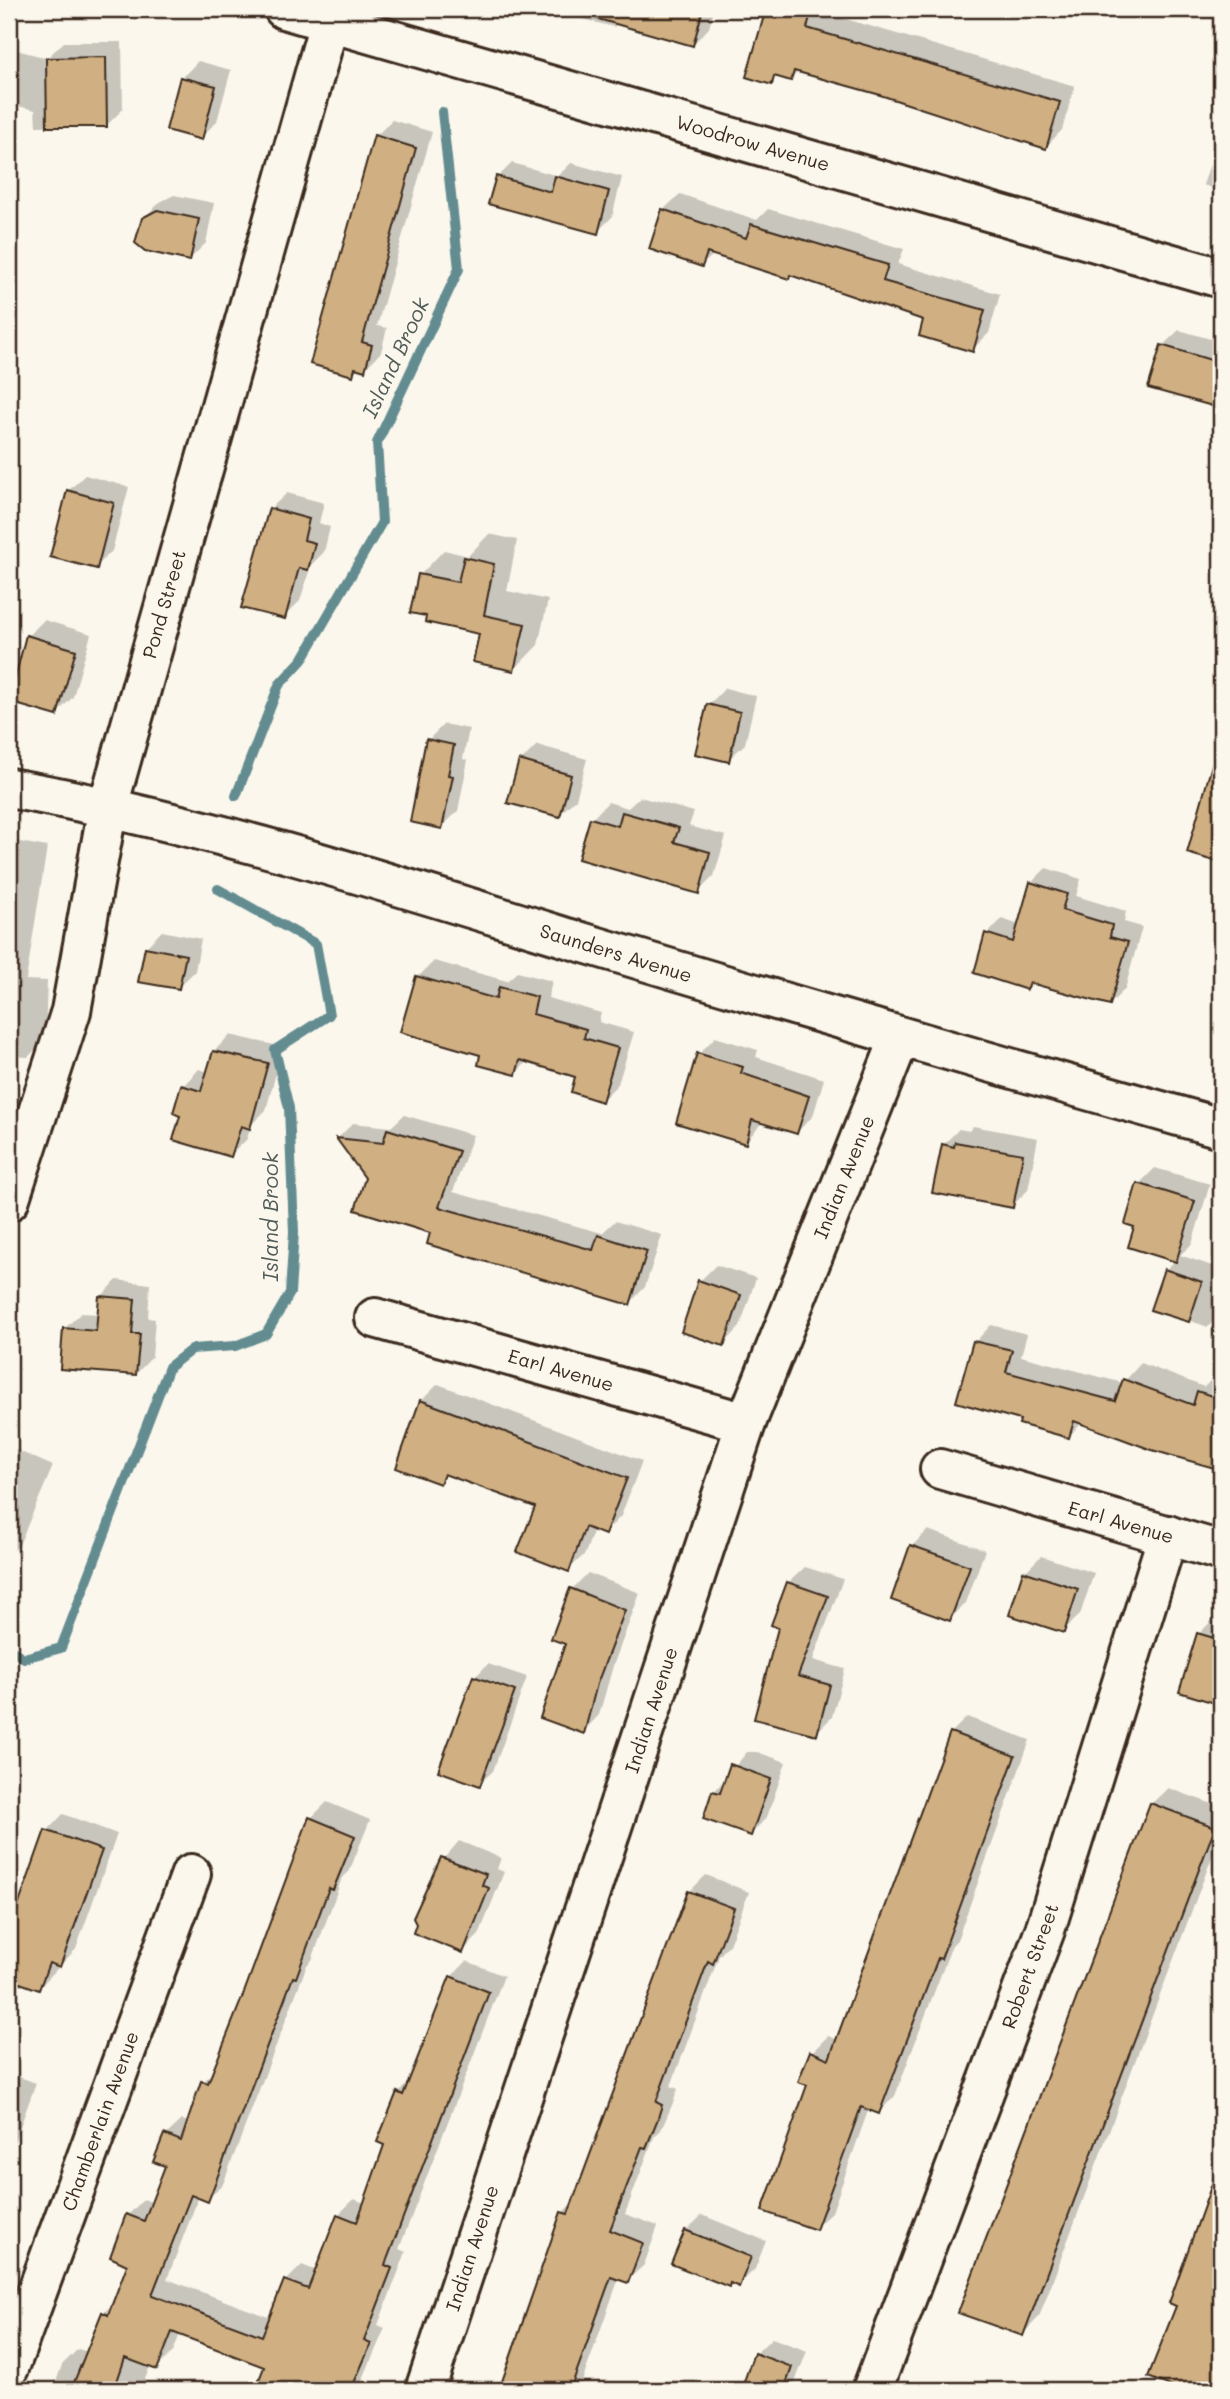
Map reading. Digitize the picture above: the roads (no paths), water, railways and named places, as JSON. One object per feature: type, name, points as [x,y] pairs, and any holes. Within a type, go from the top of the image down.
[{"type":"street","name":"Woodrow Avenue","points":[[284,9],[331,15],[1221,278]]},
{"type":"street","name":"Pond Street","points":[[9,1201],[71,1011],[108,806],[331,15]]},
{"type":"street","name":"Saunders Avenue","points":[[9,788],[108,806],[229,835],[900,1038],[1221,1128]]},
{"type":"street","name":"Indian Avenue","points":[[425,2390],[746,1423],[900,1038]]},
{"type":"street","name":"Earl Avenue","points":[[375,1318],[746,1423]]},
{"type":"street","name":"Earl Avenue","points":[[940,1469],[1221,1551]]},
{"type":"street","name":"Robert Street","points":[[872,2390],[1045,1930],[1168,1535]]},
{"type":"street","name":"Chamberlain Avenue","points":[[9,2368],[191,1874]]},
{"type":"waterway","name":"Island Brook","points":[[236,796],[279,685],[302,660],[382,522],[377,443],[459,269],[442,112]]},
{"type":"waterway","name":"Island Brook","points":[[9,1649],[24,1658],[61,1648],[169,1367],[192,1349],[235,1346],[266,1334],[290,1293],[294,1232],[289,1108],[275,1050],[329,1015],[316,944],[218,889]]}]
